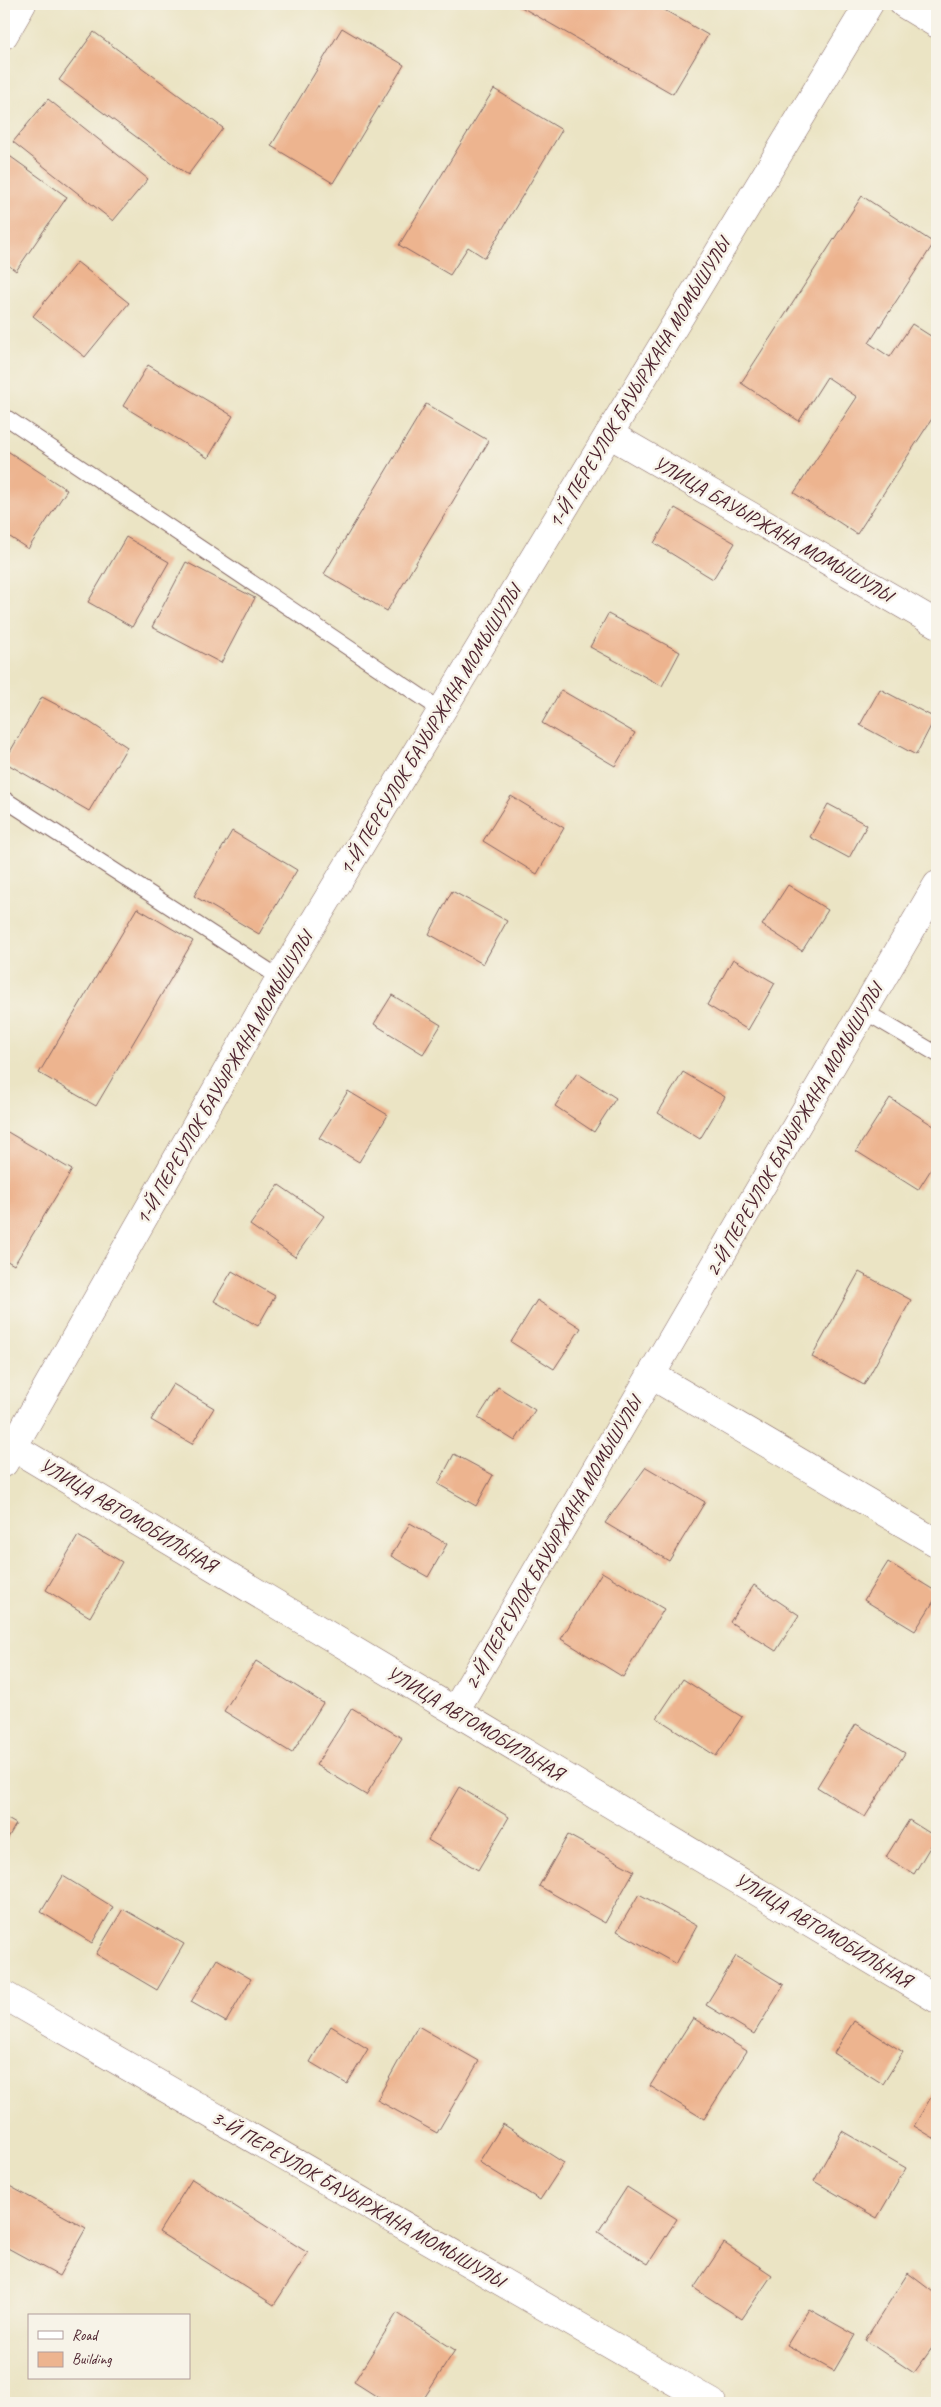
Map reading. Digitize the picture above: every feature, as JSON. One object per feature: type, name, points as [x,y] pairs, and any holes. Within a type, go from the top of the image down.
[{"type":"street","points":[[4,35],[22,4]]},
{"type":"street","name":"1-Й ПЕРЕУЛОК БАУЫРЖАНА МОМЫШУЛЫ","points":[[8,1455],[280,978],[869,4]]},
{"type":"street","points":[[904,4],[937,24]]},
{"type":"street","name":"УЛИЦА БАУЫРЖАНА МОМЫШУЛЫ","points":[[609,434],[937,624]]},
{"type":"street","name":"2-Й ПЕРЕУЛОК БАУЫРЖАНА МОМЫШУЛЫ","points":[[455,1711],[937,886]]},
{"type":"street","name":"2-Й ПЕРЕУЛОК БАУЫРЖАНА МОМЫШУЛЫ","points":[[651,1375],[937,1543]]},
{"type":"street","name":"УЛИЦА АВТОМОБИЛЬНАЯ","points":[[8,1455],[455,1711],[937,1999]]},
{"type":"street","name":"3-Й ПЕРЕУЛОК БАУЫРЖАНА МОМЫШУЛЫ","points":[[4,1995],[712,2403]]},
{"type":"lane","points":[[4,416],[441,710]]},
{"type":"lane","points":[[4,798],[280,978]]},
{"type":"lane","points":[[864,1011],[937,1054]]},
{"type":"building","points":[[516,4],[654,4],[708,35],[673,94]]},
{"type":"building","points":[[342,28],[404,65],[333,183],[271,146]]},
{"type":"building","points":[[94,32],[223,128],[188,175],[59,80]]},
{"type":"building","points":[[494,89],[562,130],[485,258],[468,247],[450,275],[399,245]]},
{"type":"building","points":[[48,99],[148,179],[113,221],[13,142]]},
{"type":"building","points":[[4,152],[67,197],[16,271],[4,262]]},
{"type":"building","points":[[862,196],[934,243],[869,343],[890,357],[912,324],[937,340],[937,411],[857,534],[794,493],[857,397],[827,377],[799,421],[741,383]]},
{"type":"building","points":[[77,262],[129,303],[85,357],[33,316]]},
{"type":"building","points":[[148,365],[233,416],[208,458],[123,406]]},
{"type":"building","points":[[426,404],[489,441],[387,611],[324,574]]},
{"type":"building","points":[[6,450],[67,490],[28,549],[4,533],[4,454]]},
{"type":"building","points":[[675,508],[735,543],[713,579],[654,543]]},
{"type":"building","points":[[126,537],[169,562],[132,627],[88,602]]},
{"type":"building","points":[[186,562],[255,598],[221,663],[152,627]]},
{"type":"building","points":[[608,614],[680,652],[662,686],[590,647]]},
{"type":"building","points":[[880,689],[935,718],[916,755],[860,725]]},
{"type":"building","points":[[561,690],[635,733],[615,766],[542,723]]},
{"type":"building","points":[[42,697],[88,721],[127,747],[89,811],[4,762]]},
{"type":"building","points":[[511,796],[564,828],[537,874],[483,841]]},
{"type":"building","points":[[828,804],[867,825],[849,858],[810,837]]},
{"type":"building","points":[[232,831],[297,870],[259,934],[194,896]]},
{"type":"building","points":[[788,885],[828,910],[802,951],[762,925]]},
{"type":"building","points":[[452,891],[507,921],[483,964],[429,934]]},
{"type":"building","points":[[137,908],[193,941],[96,1106],[39,1073]]},
{"type":"building","points":[[733,959],[775,983],[748,1030],[707,1005]]},
{"type":"building","points":[[392,995],[441,1025],[423,1054],[374,1024]]},
{"type":"building","points":[[683,1072],[725,1097],[700,1139],[658,1113]]},
{"type":"building","points":[[577,1073],[616,1098],[594,1132],[555,1106]]},
{"type":"building","points":[[348,1091],[388,1115],[359,1162],[319,1138]]},
{"type":"building","points":[[890,1098],[937,1128],[937,1160],[918,1190],[856,1151]]},
{"type":"building","points":[[6,1131],[72,1170],[14,1265],[4,1259],[4,1135]]},
{"type":"building","points":[[279,1185],[324,1216],[295,1257],[250,1225]]},
{"type":"building","points":[[232,1271],[275,1296],[258,1326],[214,1301]]},
{"type":"building","points":[[859,1272],[911,1300],[864,1385],[812,1357]]},
{"type":"building","points":[[537,1300],[581,1328],[554,1369],[511,1342]]},
{"type":"building","points":[[173,1384],[214,1408],[192,1444],[151,1420]]},
{"type":"building","points":[[498,1387],[535,1410],[515,1441],[478,1418]]},
{"type":"building","points":[[454,1454],[493,1475],[476,1506],[438,1484]]},
{"type":"building","points":[[646,1467],[705,1502],[669,1561],[605,1523]]},
{"type":"building","points":[[410,1523],[447,1544],[428,1577],[391,1556]]},
{"type":"building","points":[[78,1536],[122,1562],[90,1617],[46,1590]]},
{"type":"building","points":[[888,1562],[937,1592],[937,1596],[915,1631],[864,1600]]},
{"type":"building","points":[[602,1572],[664,1609],[623,1677],[561,1639]]},
{"type":"building","points":[[754,1585],[799,1615],[776,1651],[730,1622]]},
{"type":"building","points":[[256,1661],[323,1703],[292,1753],[224,1711]]},
{"type":"building","points":[[683,1679],[742,1717],[716,1756],[657,1718]]},
{"type":"building","points":[[352,1708],[402,1738],[366,1795],[316,1765]]},
{"type":"building","points":[[856,1724],[905,1753],[865,1817],[817,1787]]},
{"type":"building","points":[[459,1787],[509,1817],[478,1870],[428,1840]]},
{"type":"building","points":[[4,1817],[16,1824],[4,1845]]},
{"type":"building","points":[[909,1820],[936,1837],[914,1874],[886,1857]]},
{"type":"building","points":[[568,1835],[634,1871],[605,1923],[539,1886]]},
{"type":"building","points":[[63,1876],[113,1907],[92,1943],[41,1912]]},
{"type":"building","points":[[639,1894],[697,1926],[676,1964],[617,1931]]},
{"type":"building","points":[[123,1909],[184,1944],[157,1990],[96,1954]]},
{"type":"building","points":[[736,1956],[784,1985],[754,2034],[706,2005]]},
{"type":"building","points":[[217,1959],[251,1979],[226,2022],[191,2002]]},
{"type":"building","points":[[693,2018],[747,2051],[704,2119],[650,2086]]},
{"type":"building","points":[[854,2021],[903,2052],[883,2084],[834,2053]]},
{"type":"building","points":[[331,2026],[368,2049],[347,2084],[310,2062]]},
{"type":"building","points":[[418,2026],[479,2061],[437,2133],[377,2100]]},
{"type":"building","points":[[937,2087],[937,2140],[914,2126]]},
{"type":"building","points":[[503,2124],[564,2163],[540,2200],[479,2162]]},
{"type":"building","points":[[842,2131],[906,2168],[877,2218],[814,2181]]},
{"type":"building","points":[[192,2179],[308,2253],[274,2305],[159,2232]]},
{"type":"building","points":[[4,2183],[86,2228],[59,2276],[4,2246]]},
{"type":"building","points":[[627,2187],[677,2219],[648,2264],[598,2232]]},
{"type":"building","points":[[724,2243],[772,2275],[742,2319],[694,2288]]},
{"type":"building","points":[[908,2273],[937,2295],[937,2341],[914,2373],[865,2340]]},
{"type":"building","points":[[809,2309],[855,2335],[834,2371],[787,2345]]},
{"type":"building","points":[[397,2313],[455,2350],[421,2403],[387,2403],[354,2382]]}]
